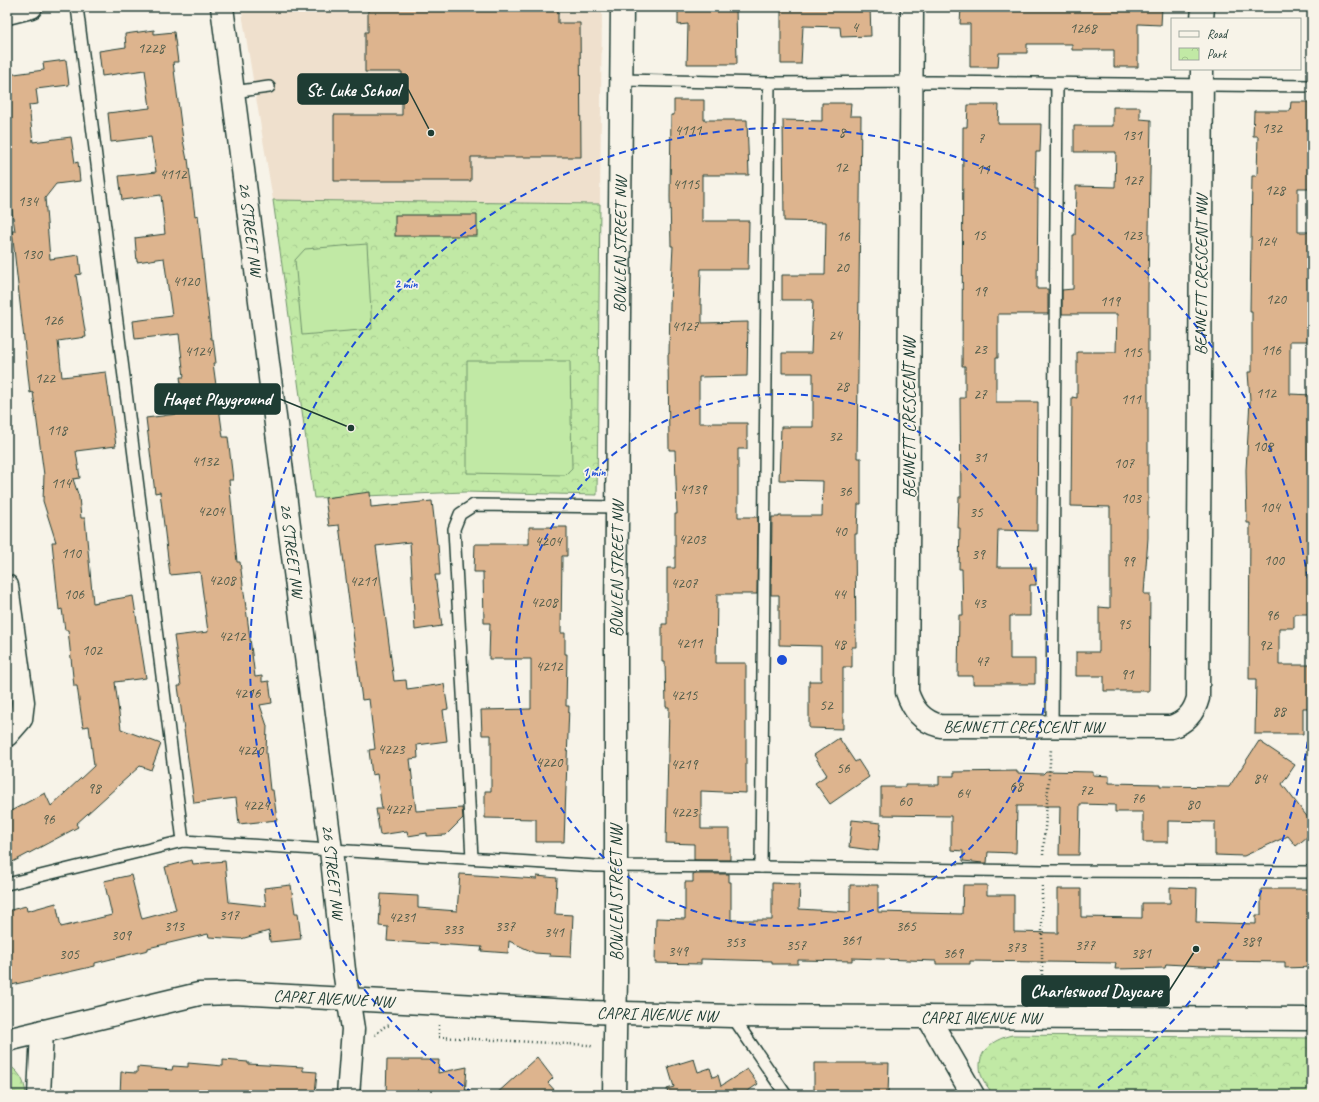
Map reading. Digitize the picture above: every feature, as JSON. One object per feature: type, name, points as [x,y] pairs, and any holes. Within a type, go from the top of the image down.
[{"type":"street","points":[[7,13],[31,7]]},
{"type":"street","name":"26 STREET NW","points":[[222,7],[332,850],[348,999],[353,1029],[348,1095]]},
{"type":"street","name":"BOWLEN STREET NW","points":[[614,1095],[622,7]]},
{"type":"street","name":"BENNETT CRESCENT NW","points":[[912,7],[908,692],[911,703],[916,712],[932,724],[940,726],[1171,727],[1180,724],[1193,712],[1198,698],[1202,78]]},
{"type":"street","points":[[1202,7],[1202,18]]},
{"type":"street","points":[[7,586],[23,702],[21,719],[7,735]]},
{"type":"street","name":"CAPRI AVENUE NW","points":[[7,1040],[199,994],[235,993],[732,1016],[1312,1019]]},
{"type":"street","points":[[928,1017],[973,1095]]},
{"type":"street","points":[[39,1095],[42,1031]]},
{"type":"lane","points":[[77,7],[183,841]]},
{"type":"lane","points":[[621,80],[769,84],[912,83],[1057,85],[1202,78],[1312,86]]},
{"type":"lane","points":[[761,867],[769,84]]},
{"type":"lane","points":[[1052,726],[1057,85]]},
{"type":"lane","points":[[233,92],[270,88]]},
{"type":"lane","points":[[472,858],[454,529],[460,514],[474,505],[618,507]]},
{"type":"lane","points":[[7,884],[183,841],[596,866],[1042,871],[1312,872]]},
{"type":"lane","points":[[732,1016],[786,1095]]},
{"type":"path","points":[[371,1040],[384,1027],[394,1023]]},
{"type":"path","points":[[431,1023],[439,1024],[439,1038],[592,1045],[595,1053]]},
{"type":"shaded area","points":[[241,7],[602,7],[600,204],[273,200]]},
{"type":"green space","points":[[273,200],[600,204],[597,495],[465,492],[314,498]]},
{"type":"green space","points":[[367,244],[372,329],[302,335],[295,260],[305,249]]},
{"type":"green space","points":[[467,361],[570,361],[572,468],[565,475],[467,473]]},
{"type":"green space","points":[[1012,1035],[1312,1038],[1312,1095],[993,1095],[982,1077],[980,1061],[982,1054],[997,1040]]},
{"type":"green space","points":[[7,1064],[21,1077],[26,1095],[7,1095]]},
{"type":"building","points":[[368,7],[558,7],[558,23],[580,23],[581,157],[471,157],[471,181],[334,181],[334,115],[402,115],[402,72],[365,72],[365,32],[368,32]]},
{"type":"building","points":[[678,7],[736,7],[737,64],[687,64],[688,24],[678,25]]},
{"type":"building","points":[[781,7],[870,7],[871,36],[841,37],[840,27],[803,26],[801,64],[781,64]]},
{"type":"building","points":[[961,7],[1162,7],[1161,25],[1138,24],[1138,67],[1114,67],[1114,50],[1072,50],[1072,44],[1027,44],[1027,53],[999,53],[998,67],[970,67],[970,24],[960,24]]},
{"type":"building","points":[[154,30],[154,34],[174,32],[178,62],[173,62],[183,140],[187,160],[188,159],[195,216],[198,215],[211,339],[213,339],[216,363],[213,363],[223,437],[228,437],[233,480],[229,480],[237,562],[240,562],[255,677],[262,676],[262,682],[269,681],[272,703],[260,705],[267,726],[266,752],[270,790],[273,790],[277,820],[239,824],[236,798],[194,803],[178,686],[181,686],[174,636],[208,632],[200,572],[170,575],[160,492],[155,493],[146,418],[185,413],[180,377],[184,377],[179,334],[135,339],[133,321],[172,316],[164,258],[137,262],[135,238],[165,234],[161,195],[122,200],[119,176],[156,172],[151,137],[111,142],[108,113],[150,108],[145,70],[102,76],[99,51],[126,47],[125,34]]},
{"type":"building","points":[[66,60],[69,85],[36,89],[38,104],[29,105],[33,142],[71,137],[75,163],[78,162],[80,181],[56,184],[45,198],[50,259],[79,255],[81,274],[76,275],[86,337],[58,341],[62,377],[106,372],[116,446],[76,451],[80,478],[73,479],[79,497],[81,518],[85,518],[93,603],[133,596],[146,678],[115,682],[121,729],[161,744],[151,770],[140,766],[76,824],[78,827],[7,865],[7,813],[45,793],[51,806],[94,766],[89,726],[83,727],[77,686],[74,686],[68,630],[65,630],[62,609],[59,610],[52,542],[56,542],[43,501],[44,475],[33,392],[30,393],[12,231],[15,231],[7,177],[7,75],[44,70],[43,63]]},
{"type":"building","points":[[674,100],[704,100],[704,120],[747,120],[749,175],[702,175],[702,221],[749,221],[748,269],[701,269],[700,305],[702,305],[702,323],[748,322],[747,376],[699,377],[699,423],[747,423],[747,449],[738,449],[738,517],[758,517],[757,594],[717,594],[716,663],[746,663],[746,793],[701,791],[701,829],[730,829],[730,860],[694,860],[694,844],[666,843],[669,707],[666,707],[665,662],[662,662],[662,624],[667,624],[667,568],[675,568],[675,514],[677,514],[675,450],[669,450],[668,354],[673,246],[671,246],[670,196],[671,115],[674,115]]},
{"type":"building","points":[[1291,102],[1312,102],[1312,188],[1298,188],[1298,232],[1312,232],[1312,341],[1290,341],[1290,394],[1312,395],[1312,614],[1294,614],[1294,628],[1279,628],[1279,665],[1312,665],[1312,708],[1303,708],[1303,734],[1255,734],[1256,679],[1249,679],[1250,523],[1247,523],[1246,470],[1250,400],[1248,372],[1252,372],[1252,311],[1250,311],[1252,176],[1257,176],[1258,136],[1253,136],[1254,111],[1290,111]]},
{"type":"building","points":[[822,103],[851,103],[850,116],[861,116],[857,458],[861,458],[861,504],[858,504],[857,534],[855,534],[856,647],[852,647],[852,667],[843,667],[843,729],[809,728],[809,681],[821,681],[821,646],[779,645],[779,595],[771,595],[772,517],[822,516],[823,481],[779,480],[781,427],[813,427],[813,373],[782,373],[782,353],[811,353],[813,300],[782,300],[782,275],[825,275],[826,222],[784,221],[783,120],[822,121]]},
{"type":"building","points":[[968,105],[999,105],[998,124],[1041,124],[1040,152],[1036,152],[1035,189],[1038,189],[1037,289],[1048,289],[1048,314],[998,314],[998,358],[996,358],[996,402],[1038,402],[1037,531],[998,530],[997,567],[1036,567],[1036,585],[1030,585],[1030,616],[1010,616],[1010,659],[1035,659],[1035,684],[973,684],[973,676],[958,676],[959,615],[963,615],[962,569],[959,569],[960,528],[958,528],[959,497],[961,497],[960,398],[965,398],[965,366],[962,366],[963,127],[967,127]]},
{"type":"building","points":[[1113,107],[1140,107],[1140,119],[1151,120],[1148,289],[1148,538],[1144,594],[1150,594],[1149,691],[1104,691],[1104,676],[1076,676],[1076,652],[1099,652],[1099,607],[1110,608],[1110,507],[1071,506],[1072,397],[1077,398],[1077,352],[1116,352],[1117,314],[1062,314],[1062,290],[1073,289],[1073,235],[1075,235],[1076,186],[1115,187],[1116,152],[1074,152],[1074,126],[1113,126]]},
{"type":"building","points":[[395,215],[477,215],[477,236],[395,236]]},
{"type":"building","points":[[370,492],[371,507],[432,501],[438,544],[440,575],[435,575],[442,626],[415,630],[410,542],[376,546],[394,681],[406,680],[407,689],[444,684],[448,709],[443,710],[447,741],[417,745],[418,758],[410,759],[416,811],[462,808],[463,818],[446,835],[427,836],[427,833],[408,836],[407,831],[380,835],[376,809],[382,809],[377,774],[372,775],[369,750],[375,749],[369,699],[362,700],[339,525],[329,526],[325,498]]},
{"type":"building","points":[[529,527],[567,527],[567,556],[562,556],[561,633],[565,633],[565,654],[567,654],[566,706],[569,706],[564,842],[536,842],[536,819],[485,818],[485,791],[491,791],[491,735],[482,735],[481,710],[531,709],[531,659],[489,659],[490,623],[484,623],[483,572],[474,572],[475,544],[529,544]]},
{"type":"building","points":[[839,738],[855,762],[858,760],[869,777],[830,804],[815,783],[827,775],[814,755]]},
{"type":"building","points":[[1259,741],[1295,765],[1282,784],[1312,823],[1312,833],[1296,846],[1288,836],[1244,856],[1215,855],[1215,822],[1168,821],[1168,842],[1143,842],[1143,812],[1115,812],[1115,805],[1080,804],[1079,855],[1059,855],[1060,806],[1017,806],[1016,853],[988,852],[987,863],[983,863],[963,861],[963,851],[951,850],[951,816],[881,815],[881,787],[939,785],[939,776],[954,776],[954,772],[1017,771],[1017,773],[1043,774],[1046,771],[1093,772],[1093,775],[1109,776],[1109,783],[1160,784],[1160,786],[1229,787]]},
{"type":"building","points":[[852,820],[881,823],[878,851],[849,847]]},
{"type":"building","points":[[192,860],[193,864],[225,861],[229,902],[266,906],[264,888],[291,885],[295,913],[298,913],[301,939],[270,942],[269,931],[241,939],[209,937],[208,934],[148,948],[148,950],[95,963],[95,966],[7,986],[7,954],[11,953],[7,935],[7,911],[26,906],[27,911],[56,903],[61,927],[112,915],[104,881],[131,875],[142,919],[176,910],[165,867]]},
{"type":"building","points":[[460,874],[537,879],[537,876],[557,878],[555,914],[573,915],[571,957],[549,956],[550,954],[535,953],[509,941],[508,953],[481,951],[482,947],[387,941],[388,927],[379,926],[381,894],[418,896],[418,908],[457,911]]},
{"type":"building","points":[[693,874],[729,874],[729,882],[731,882],[731,920],[772,920],[772,883],[800,884],[799,909],[850,912],[850,885],[878,885],[878,912],[962,914],[963,885],[987,885],[987,895],[1014,895],[1014,932],[1058,933],[1058,889],[1081,889],[1081,917],[1142,918],[1142,903],[1170,903],[1170,887],[1197,888],[1196,922],[1256,924],[1256,915],[1261,915],[1261,889],[1312,889],[1312,967],[1285,968],[1285,962],[1219,961],[1219,967],[1166,964],[1165,968],[1115,969],[1116,963],[970,961],[970,964],[936,964],[936,961],[852,958],[852,961],[798,960],[798,964],[772,964],[772,961],[701,959],[701,964],[655,963],[656,918],[685,919],[685,882],[693,882]]},
{"type":"building","points":[[537,1057],[553,1078],[548,1083],[559,1095],[495,1095]]},
{"type":"building","points":[[694,1059],[698,1072],[710,1068],[713,1077],[718,1075],[721,1086],[747,1069],[758,1084],[742,1095],[668,1095],[667,1089],[674,1087],[668,1067]]},
{"type":"building","points":[[223,1060],[248,1062],[248,1064],[303,1067],[303,1071],[317,1072],[315,1095],[215,1093],[214,1095],[120,1095],[121,1072],[137,1073],[137,1067],[172,1070],[173,1066],[188,1067],[188,1063],[223,1066]]},
{"type":"building","points":[[387,1060],[439,1060],[438,1073],[467,1067],[465,1095],[386,1095]]},
{"type":"building","points":[[814,1063],[889,1063],[888,1095],[814,1095]]},
{"type":"place","name":"St. Luke School","points":[[431,133]]},
{"type":"place","name":"Haqet Playground","points":[[351,428]]},
{"type":"place","name":"Charleswood Daycare","points":[[1196,949]]}]
